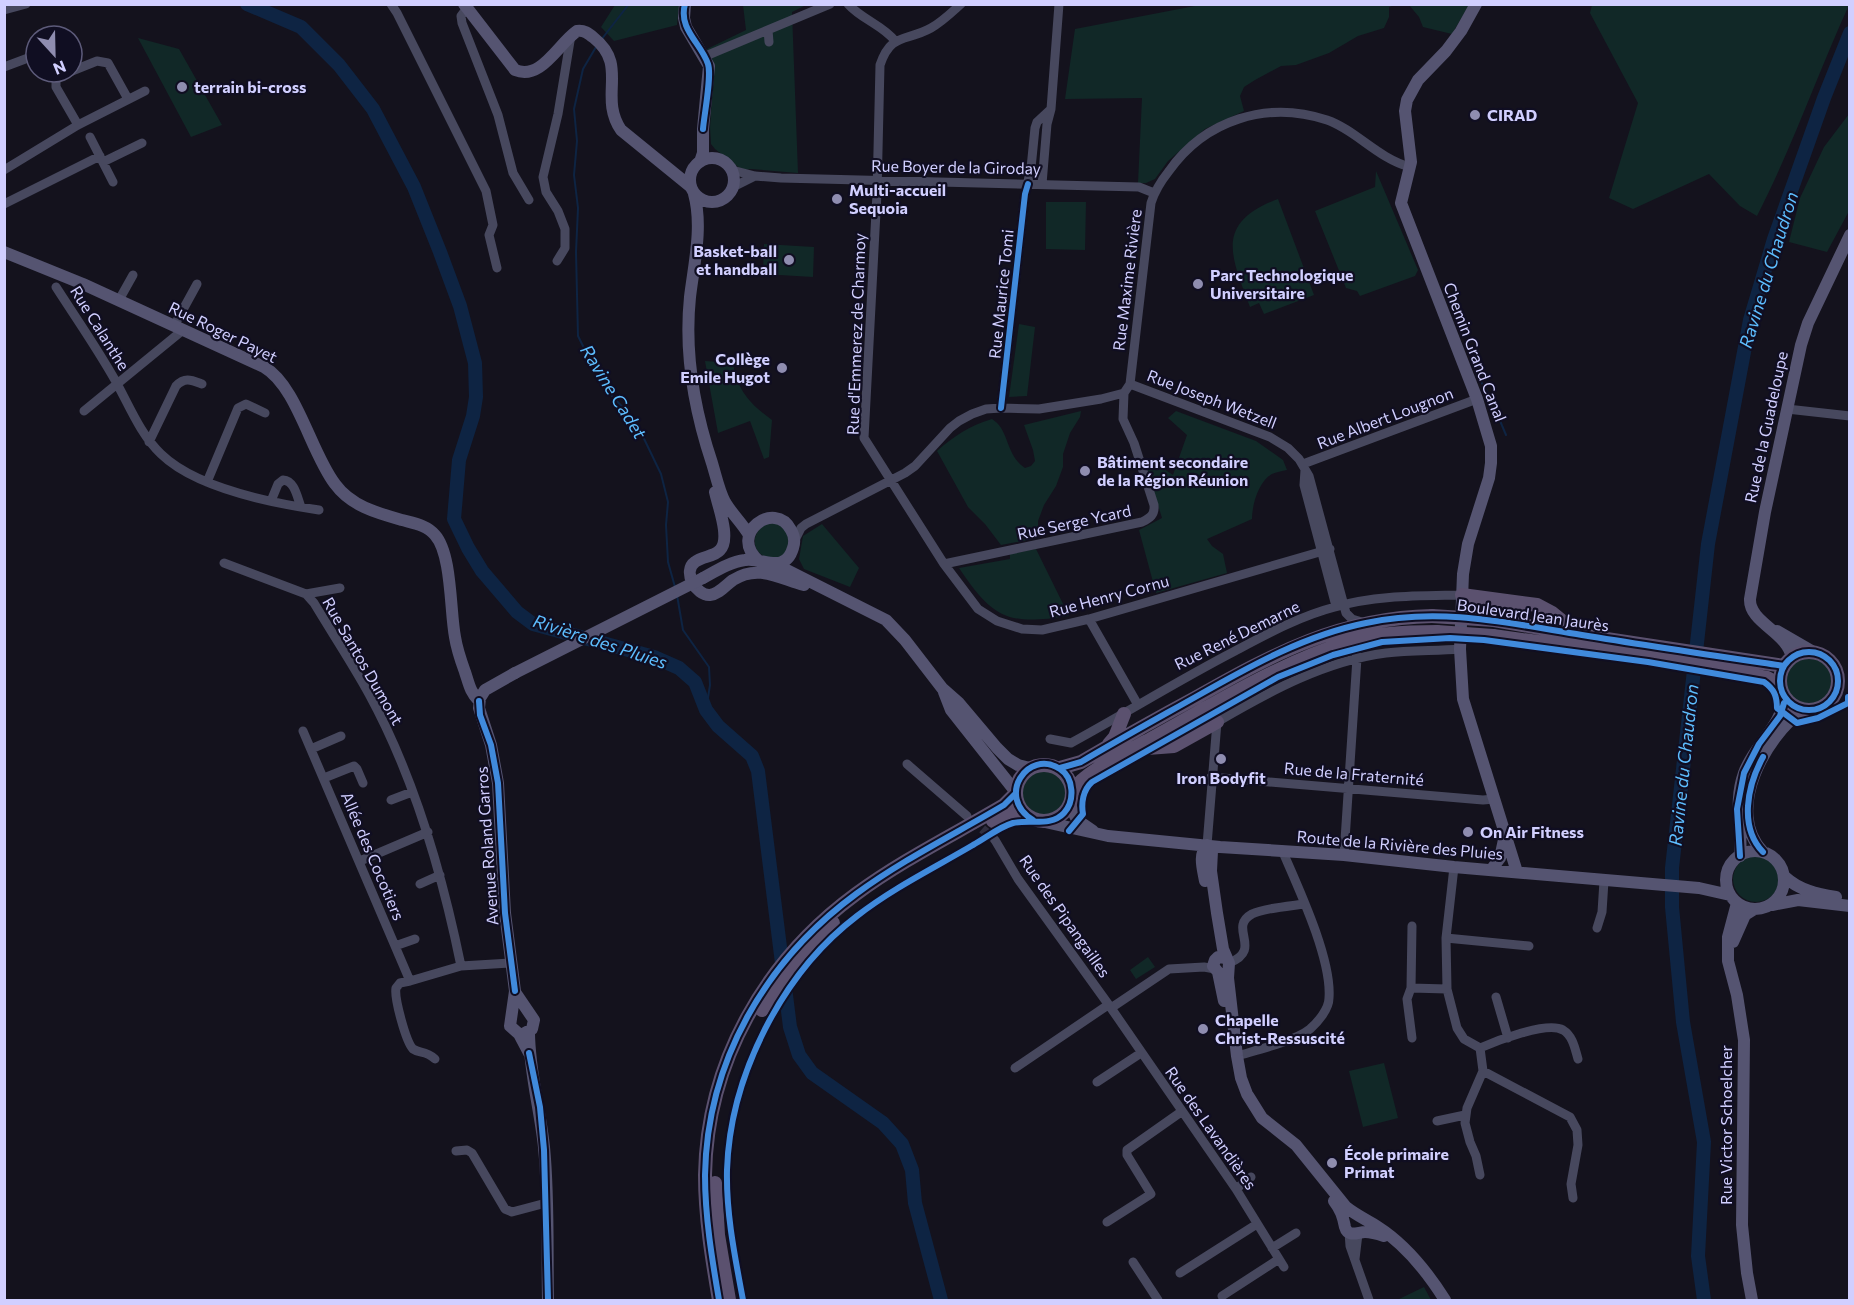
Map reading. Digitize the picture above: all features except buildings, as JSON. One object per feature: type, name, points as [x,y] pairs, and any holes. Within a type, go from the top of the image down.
[{"type":"main road","points":[[685,4],[686,27],[709,66],[703,153],[690,178],[698,208],[687,348],[690,377],[697,411],[724,501],[741,522],[749,537],[751,552],[759,561]]},
{"type":"main road","name":"Chemin Grand Canal","points":[[1476,5],[1461,31],[1446,51],[1418,80],[1407,100],[1405,111],[1410,167],[1402,196],[1403,211],[1489,434],[1491,463],[1489,478],[1468,544],[1463,574],[1460,676],[1463,699],[1517,872]]},
{"type":"main road","points":[[466,6],[515,70],[520,72],[526,73],[539,68],[577,31],[591,35],[605,47],[612,66],[613,116],[621,130],[669,169],[701,199],[717,202]]},
{"type":"main road","points":[[703,129],[717,159]]},
{"type":"main road","points":[[669,169],[697,166],[711,159],[717,159],[726,163],[732,171],[733,187],[729,194],[708,211],[698,228]]},
{"type":"main road","name":"Rue de la Guadeloupe","points":[[1815,653],[1756,616],[1750,603],[1765,512],[1804,333],[1850,234]]},
{"type":"main road","name":"Rue Roger Payet","points":[[4,252],[119,300],[264,367],[276,376],[292,401],[325,469],[345,495],[362,507],[421,525],[435,534],[445,560],[454,636],[471,692],[479,700]]},
{"type":"main road","points":[[709,453],[708,467],[725,536],[721,549],[697,561],[690,568],[696,588],[703,594],[718,593],[740,576],[750,572],[767,572],[800,584],[819,586]]},
{"type":"main road","points":[[741,522],[756,524],[769,518],[777,518],[795,527],[793,547],[797,568],[807,579]]},
{"type":"main road","points":[[726,565],[749,537],[756,524]]},
{"type":"main road","points":[[775,564],[787,558],[793,547]]},
{"type":"main road","points":[[479,700],[489,687],[726,565],[748,559],[775,564],[886,620],[905,640],[942,688],[959,703],[1008,759],[1030,768],[1043,765],[1060,768],[1067,777],[1077,820],[1098,834]]},
{"type":"main road","points":[[1462,595],[1537,605],[1552,613],[1580,635]]},
{"type":"main road","name":"Boulevard Jean Jaurès","points":[[1060,768],[1081,762],[1263,660],[1324,634],[1365,623],[1409,616],[1494,620],[1740,666],[1788,662]]},
{"type":"main road","name":"Rue de la Guadeloupe","points":[[1771,627],[1788,647],[1788,662]]},
{"type":"main road","name":"Boulevard Jean Jaurès","points":[[1071,798],[1088,776],[1132,749],[1271,672],[1312,654],[1354,640],[1413,632],[1437,632],[1650,651]]},
{"type":"main road","points":[[1740,856],[1737,809],[1744,773],[1752,755],[1786,716],[1803,710],[1819,709],[1832,699],[1837,690],[1836,670],[1828,659],[1815,653],[1807,652],[1788,662],[1780,675],[1786,716],[1758,767],[1751,786],[1748,802],[1749,828],[1754,843],[1779,862],[1785,877],[1794,885],[1811,892],[1849,898]]},
{"type":"main road","name":"Boulevard Jean Jaurès","points":[[1740,666],[1767,678],[1782,690]]},
{"type":"main road","points":[[1836,670],[1850,675]]},
{"type":"main road","points":[[466,674],[477,686],[489,687]]},
{"type":"main road","points":[[942,688],[951,710],[1015,793],[1025,815]]},
{"type":"main road","points":[[1782,690],[1795,707],[1803,710]]},
{"type":"main road","points":[[1832,699],[1850,697]]},
{"type":"main road","name":"Avenue Roland Garros","points":[[479,700],[480,715],[491,746],[498,783],[505,914],[515,991],[510,1026],[524,1033],[540,1107],[544,1150],[548,1300]]},
{"type":"main road","points":[[1106,748],[1115,737],[1124,714]]},
{"type":"main road","points":[[1132,749],[1174,746],[1216,722]]},
{"type":"main road","points":[[719,1300],[708,1236],[705,1174],[711,1118],[727,1074],[760,1012],[795,962],[837,920],[890,876],[1004,805],[1015,793],[1021,776],[1030,768]]},
{"type":"main road","points":[[1045,822],[1055,820],[1064,814],[1071,798]]},
{"type":"main road","points":[[890,876],[1008,813],[1025,815],[1033,820],[1098,834]]},
{"type":"main road","name":"Route de la Rivière des Pluies","points":[[1098,834],[1650,885],[1699,888],[1712,886],[1726,878]]},
{"type":"main road","points":[[1491,870],[1500,858],[1505,834]]},
{"type":"main road","points":[[1207,845],[1212,851],[1211,871],[1219,965],[1235,1083],[1240,1100],[1256,1123],[1290,1151],[1356,1226],[1377,1227],[1392,1239],[1420,1266],[1445,1300]]},
{"type":"main road","points":[[1753,910],[1734,899],[1726,878],[1729,868],[1740,856],[1750,852],[1763,852]]},
{"type":"main road","points":[[1771,905],[1779,898],[1784,888],[1785,877]]},
{"type":"main road","name":"Route de la Rivière des Pluies","points":[[1699,888],[1734,899]]},
{"type":"main road","name":"Rue Victor Schoelcher","points":[[1734,899],[1728,937],[1728,961],[1739,1005],[1744,1040],[1742,1225],[1752,1300]]},
{"type":"main road","points":[[1729,952],[1745,915],[1753,910],[1798,900],[1850,906]]},
{"type":"main road","points":[[1219,965],[1241,1078],[1255,1108],[1262,1118],[1296,1145],[1346,1207],[1356,1226]]},
{"type":"main road","name":"Avenue Roland Garros","points":[[515,991],[534,1020],[534,1024],[524,1033]]},
{"type":"main road","points":[[512,1015],[516,1012],[527,1011]]},
{"type":"main road","points":[[727,1074],[714,1174],[718,1235],[729,1300]]},
{"type":"street","points":[[4,10],[26,4]]},
{"type":"street","points":[[391,4],[486,191],[493,225],[489,235],[497,268]]},
{"type":"street","points":[[705,58],[724,45],[768,30],[807,9],[830,4]]},
{"type":"street","points":[[848,4],[857,15],[891,36],[895,41],[930,29],[961,4]]},
{"type":"street","name":"Rue Maurice Tomi","points":[[1042,184],[1047,124],[1051,109],[1059,4]]},
{"type":"street","points":[[466,6],[461,16],[462,23],[498,115],[513,172],[529,200]]},
{"type":"street","points":[[768,30],[769,42]]},
{"type":"street","points":[[557,261],[565,248],[565,230],[546,192],[543,177],[558,114],[571,35]]},
{"type":"street","name":"Rue d'Emmerez de Charmoy","points":[[891,481],[864,438],[877,182],[879,74],[883,57],[895,41]]},
{"type":"street","points":[[4,67],[24,60]]},
{"type":"street","points":[[84,66],[97,62],[108,63],[128,99]]},
{"type":"street","points":[[56,84],[78,125]]},
{"type":"street","points":[[4,170],[78,125],[145,91]]},
{"type":"street","name":"Rue Maurice Tomi","points":[[1001,408],[1025,194],[1037,122],[1051,109]]},
{"type":"street","name":"Rue Maxime Rivière","points":[[1130,384],[1147,225],[1154,193],[1173,164],[1198,139],[1236,119],[1272,112],[1328,120],[1393,162],[1410,167]]},
{"type":"street","points":[[90,138],[113,182]]},
{"type":"street","points":[[4,204],[101,159],[142,143]]},
{"type":"street","name":"Rue Boyer de la Giroday","points":[[732,171],[755,176],[877,182],[1139,187],[1154,193]]},
{"type":"street","name":"Rue Boyer de la Giroday","points":[[733,187],[755,176]]},
{"type":"street","points":[[119,300],[132,275]]},
{"type":"street","points":[[84,411],[117,385],[179,328],[197,284]]},
{"type":"street","name":"Rue Calanthe","points":[[56,287],[150,442],[161,455],[177,467],[207,482],[271,501],[319,510]]},
{"type":"street","points":[[150,442],[176,386],[189,379],[202,384]]},
{"type":"street","points":[[795,527],[891,481],[915,466],[959,421],[987,409],[1039,409],[1101,399],[1124,393],[1130,384]]},
{"type":"street","name":"Rue Joseph Wetzell","points":[[1130,384],[1270,437],[1288,448],[1304,467]]},
{"type":"street","name":"Rue Serge Ycard","points":[[944,564],[1142,522],[1150,518],[1155,512],[1150,493],[1134,443],[1123,419],[1124,393]]},
{"type":"street","name":"Rue Albert Lougnon","points":[[1304,467],[1477,399]]},
{"type":"street","points":[[207,482],[238,408],[246,405],[265,413]]},
{"type":"street","points":[[1787,409],[1850,416]]},
{"type":"street","points":[[1304,467],[1304,485],[1326,550],[1340,605],[1352,619],[1365,623]]},
{"type":"street","points":[[271,501],[278,484],[283,480],[288,480],[302,507]]},
{"type":"street","name":"Rue Henry Cornu","points":[[891,481],[944,564],[978,609],[997,621],[1022,629],[1041,630],[1089,619],[1326,550]]},
{"type":"street","name":"Rue Santos Dumont","points":[[224,563],[306,594],[314,603],[369,693],[394,747],[428,832],[460,966]]},
{"type":"street","points":[[306,594],[340,588]]},
{"type":"street","name":"Rue René Demarne","points":[[1050,739],[1071,743],[1188,676],[1276,630],[1340,605],[1396,597],[1462,595]]},
{"type":"street","points":[[1089,619],[1138,705]]},
{"type":"street","points":[[1344,855],[1357,658],[1354,640]]},
{"type":"street","points":[[1207,845],[1216,722],[1284,686],[1357,658],[1388,653],[1460,649]]},
{"type":"street","name":"Allée des Cocotiers","points":[[303,731],[410,981]]},
{"type":"street","points":[[311,749],[341,736]]},
{"type":"street","points":[[907,764],[968,816]]},
{"type":"street","name":"Allée des Cocotiers","points":[[324,778],[354,766],[363,783]]},
{"type":"street","name":"Rue de la Fraternité","points":[[1211,777],[1483,800],[1494,799]]},
{"type":"street","points":[[391,800],[412,792]]},
{"type":"street","points":[[360,861],[428,832]]},
{"type":"street","name":"Rue des Pipangailles","points":[[995,841],[1018,879],[1110,1006]]},
{"type":"street","points":[[1237,1056],[1284,1041],[1309,1030],[1322,1017],[1329,1000],[1323,957],[1282,850]]},
{"type":"street","points":[[1454,867],[1446,938],[1447,989],[1457,1028],[1464,1039],[1480,1048],[1508,1038],[1553,1027],[1563,1030],[1568,1035],[1578,1059]]},
{"type":"street","points":[[420,884],[440,875]]},
{"type":"street","points":[[1597,928],[1602,912],[1604,881]]},
{"type":"street","points":[[1015,1068],[1169,969],[1219,965],[1240,959],[1246,950],[1243,926],[1248,917],[1258,912],[1304,904]]},
{"type":"street","points":[[1412,926],[1411,988],[1407,999],[1413,1038]]},
{"type":"street","points":[[1446,938],[1529,946]]},
{"type":"street","name":"Allée des Cocotiers","points":[[395,946],[415,939]]},
{"type":"street","points":[[435,1059],[429,1053],[418,1052],[411,1046],[395,999],[396,988],[400,983],[460,966],[511,963]]},
{"type":"street","points":[[1411,988],[1447,989]]},
{"type":"street","points":[[1496,997],[1508,1038]]},
{"type":"street","name":"Rue des Lavandières","points":[[1110,1006],[1236,1189],[1282,1263],[1222,1296]]},
{"type":"street","points":[[1480,1048],[1483,1071],[1465,1115],[1465,1123],[1480,1175]]},
{"type":"street","points":[[1097,1082],[1141,1053]]},
{"type":"street","points":[[1483,1071],[1570,1117],[1577,1130],[1578,1145],[1571,1184],[1573,1198]]},
{"type":"street","points":[[1107,1222],[1151,1194],[1127,1155],[1129,1147],[1181,1112]]},
{"type":"street","points":[[1437,1121],[1465,1115]]},
{"type":"street","points":[[456,1151],[467,1150],[472,1153],[505,1209],[512,1212],[546,1203]]},
{"type":"street","points":[[1236,1189],[1251,1177]]},
{"type":"street","points":[[1180,1273],[1257,1224]]},
{"type":"street","points":[[1356,1226],[1355,1258],[1369,1300]]},
{"type":"street","points":[[1272,1248],[1296,1233]]},
{"type":"street","points":[[1133,1262],[1158,1300]]},
{"type":"green space","points":[[615,5],[679,5],[677,25],[614,41],[601,27]]},
{"type":"green space","points":[[743,5],[806,5],[792,12],[798,173],[742,170],[711,144],[714,65],[707,49],[746,30]]},
{"type":"green space","points":[[1200,5],[1395,5],[1389,7],[1389,17],[1384,28],[1358,36],[1329,53],[1296,65],[1281,66],[1244,87],[1240,96],[1244,111],[1205,129],[1168,161],[1155,179],[1146,183],[1138,183],[1142,98],[1065,99],[1075,29]]},
{"type":"green space","points":[[1409,5],[1469,5],[1452,34],[1423,27],[1419,17]]},
{"type":"green space","points":[[1592,5],[1849,5],[1782,164],[1757,216],[1740,206],[1709,174],[1633,209],[1609,198],[1638,103],[1590,13]]},
{"type":"green space","name":"terrain bi-cross","points":[[138,38],[179,49],[222,125],[191,137]]},
{"type":"green space","points":[[1849,114],[1849,211],[1827,252],[1789,242],[1800,198],[1824,147]]},
{"type":"green space","points":[[1376,171],[1418,270],[1415,276],[1360,296],[1357,291],[1346,288],[1315,211],[1375,187]]},
{"type":"green space","points":[[1278,199],[1314,295],[1264,314],[1259,303],[1250,307],[1237,272],[1233,243],[1236,230],[1244,219],[1258,208]]},
{"type":"green space","points":[[1046,202],[1086,202],[1085,250],[1046,249]]},
{"type":"green space","name":"Basket-ball et handball","points":[[764,244],[814,247],[813,277],[763,274]]},
{"type":"green space","points":[[1019,324],[1035,327],[1027,396],[1009,397]]},
{"type":"green space","points":[[705,361],[733,363],[741,389],[757,408],[772,420],[769,457],[764,459],[750,421],[718,433]]},
{"type":"green space","points":[[1081,411],[1063,454],[1063,467],[1056,486],[1044,505],[1038,521],[1038,538],[1001,545],[968,507],[937,451],[962,432],[992,419],[1002,429],[1014,456],[1025,468],[1031,466],[1035,461],[1024,425]]},
{"type":"green space","points":[[1176,411],[1256,441],[1283,460],[1287,470],[1272,474],[1263,482],[1255,500],[1252,519],[1207,539],[1223,554],[1227,573],[1156,593],[1139,530],[1162,518],[1147,469],[1164,469],[1173,475],[1187,435],[1168,418]]},
{"type":"green space","points":[[771,522],[781,524],[791,539],[784,556],[766,557],[759,553],[756,547],[757,534],[762,527]]},
{"type":"green space","points":[[822,524],[859,568],[850,587],[804,569],[799,559],[803,536]]},
{"type":"green space","points":[[1036,549],[1069,616],[1031,620],[1004,615],[982,599],[959,568],[1010,559],[1010,554]]},
{"type":"green space","points":[[1809,657],[1826,664],[1833,681],[1826,698],[1809,705],[1792,698],[1785,681],[1792,664]]},
{"type":"green space","points":[[1044,770],[1060,777],[1067,793],[1060,809],[1044,816],[1028,809],[1021,793],[1028,777]]},
{"type":"green space","points":[[1756,856],[1772,863],[1779,879],[1772,895],[1756,902],[1740,895],[1733,879],[1740,863]]},
{"type":"green space","points":[[1148,957],[1155,967],[1136,979],[1130,970]]},
{"type":"green space","points":[[1384,1063],[1398,1118],[1363,1127],[1349,1071]]},
{"type":"green space","points":[[1424,1287],[1431,1300],[1397,1300]]},
{"type":"waterway","name":"Rivière des Pluies","points":[[247,4],[301,27],[339,65],[373,109],[414,187],[460,306],[475,363],[476,397],[473,416],[459,460],[454,519],[482,571],[517,612],[533,624],[654,657],[679,668],[695,682],[706,710],[718,726],[752,756],[758,771],[790,1027],[799,1055],[812,1073],[883,1123],[902,1144],[912,1170],[915,1203],[941,1300]]},
{"type":"waterway","name":"Ravine Cadet","points":[[601,40],[629,4]]},
{"type":"waterway","name":"Ravine du Chaudron","points":[[1704,1300],[1698,1256],[1704,1142],[1683,1022],[1672,907],[1672,868],[1708,544],[1750,320],[1774,239],[1824,98],[1850,33]]},
{"type":"waterway","name":"Ravine Cadet","points":[[596,47],[583,69],[574,109],[577,141],[574,175],[578,208],[576,252],[578,336],[602,374],[611,395],[635,420],[661,474],[668,502],[666,525],[668,562],[675,587]]},
{"type":"waterway","points":[[1476,373],[1490,397],[1506,435]]},
{"type":"waterway","name":"Ravine Cadet","points":[[677,595],[683,630],[709,667],[710,685],[706,710]]},
{"type":"tunnel","points":[[972,820],[995,840]]},
{"type":"cycle path","points":[[685,4],[687,28],[705,56],[709,70],[703,129]]},
{"type":"cycle path","points":[[1001,408],[1028,184]]},
{"type":"cycle path","points":[[1060,768],[1081,762],[1280,652],[1344,628],[1394,618],[1421,616],[1474,618],[1784,666]]},
{"type":"cycle path","points":[[1069,831],[1083,814],[1083,797],[1092,782],[1278,677],[1333,655],[1382,642],[1450,638],[1484,640],[1648,662],[1764,682],[1774,693],[1777,708],[1797,723],[1818,718],[1848,703],[1848,697]]},
{"type":"cycle path","points":[[1809,652],[1820,654],[1833,665],[1838,681],[1836,692],[1825,705],[1809,710],[1798,708],[1785,697],[1780,681],[1782,670],[1793,657],[1809,652]]},
{"type":"cycle path","points":[[479,701],[480,715],[491,745],[498,783],[505,913],[515,991]]},
{"type":"cycle path","points":[[1740,856],[1737,809],[1744,773],[1759,744],[1780,716],[1784,703]]},
{"type":"cycle path","points":[[1763,757],[1753,781],[1748,806],[1751,831],[1755,842],[1763,852]]},
{"type":"cycle path","points":[[743,1300],[728,1203],[727,1170],[730,1134],[750,1063],[765,1029],[784,997],[805,967],[830,939],[885,896],[1003,827],[1020,822],[1053,820],[1064,813],[1070,802],[1070,784],[1065,773],[1048,764],[1037,765],[1027,770],[1020,778],[1016,788],[1017,799],[1022,810],[1033,820]]},
{"type":"cycle path","points":[[719,1300],[706,1206],[705,1175],[708,1133],[717,1092],[730,1053],[748,1017],[769,982],[824,920],[874,882],[1004,805],[1015,794]]},
{"type":"cycle path","points":[[529,1053],[540,1107],[544,1150],[548,1300]]},
{"type":"place","name":"terrain bi-cross","points":[[182,87]]},
{"type":"place","name":"CIRAD","points":[[1475,115]]},
{"type":"place","name":"Multi-accueil Sequoia","points":[[837,199]]},
{"type":"place","name":"Basket-ball et handball","points":[[789,260]]},
{"type":"place","name":"Parc Technologique Universitaire","points":[[1198,284]]},
{"type":"place","name":"Collège Emile Hugot","points":[[782,368]]},
{"type":"place","name":"Bâtiment secondaire de la Région Réunion","points":[[1085,471]]},
{"type":"place","name":"Iron Bodyfit","points":[[1221,759]]},
{"type":"place","name":"On Air Fitness","points":[[1468,832]]},
{"type":"place","name":"Chapelle Christ-Ressuscité","points":[[1203,1029]]},
{"type":"place","name":"École primaire Primat","points":[[1332,1163]]}]
